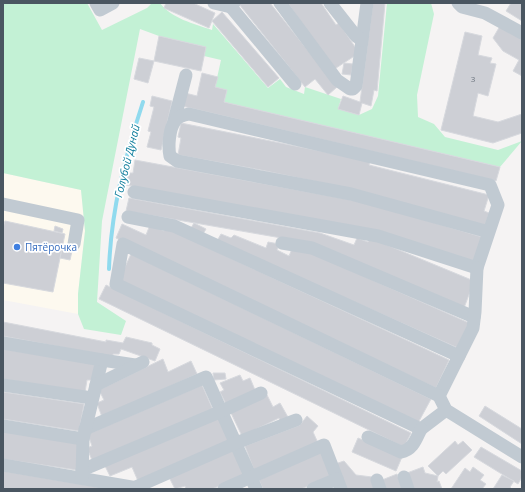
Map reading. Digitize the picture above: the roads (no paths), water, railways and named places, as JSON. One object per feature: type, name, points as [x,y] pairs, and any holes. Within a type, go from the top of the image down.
[{"type":"street","points":[[96,3],[100,10],[113,3]]},
{"type":"street","points":[[214,3],[232,5],[295,84]]},
{"type":"street","points":[[280,3],[337,80],[350,89],[354,89],[356,86],[367,3]]},
{"type":"street","points":[[330,3],[356,36],[362,40]]},
{"type":"street","points":[[458,3],[462,7],[485,13],[522,33]]},
{"type":"street","points":[[186,75],[168,148],[170,156],[178,161],[351,194],[489,232]]},
{"type":"street","points":[[174,121],[181,115],[189,114],[490,185],[498,205],[477,268],[473,328],[439,396]]},
{"type":"street","points":[[134,192],[378,236],[477,268]]},
{"type":"street","points":[[3,204],[78,220],[74,244]]},
{"type":"street","points":[[128,217],[174,226],[459,356]]},
{"type":"street","points":[[282,243],[312,248],[474,317]]},
{"type":"street","points":[[421,429],[116,284],[123,244],[439,396],[446,410],[522,457]]},
{"type":"street","points":[[3,343],[102,360],[139,364],[96,385]]},
{"type":"street","points":[[82,474],[84,434],[102,360]]},
{"type":"street","points":[[3,426],[84,434],[206,377],[254,483]]},
{"type":"street","points":[[3,385],[92,398]]},
{"type":"street","points":[[82,474],[261,393]]},
{"type":"street","points":[[368,437],[401,452],[407,451],[412,447],[421,429],[446,410]]},
{"type":"street","points":[[3,465],[82,474],[140,488],[236,443],[296,420]]},
{"type":"street","points":[[224,489],[254,483],[324,445],[339,484],[313,489]]},
{"type":"waterway","name":"Голубой Дунай","points":[[109,269],[110,247],[120,184],[130,143],[143,102]]},
{"type":"place","name":"Пятёрочка","points":[[17,247]]}]
